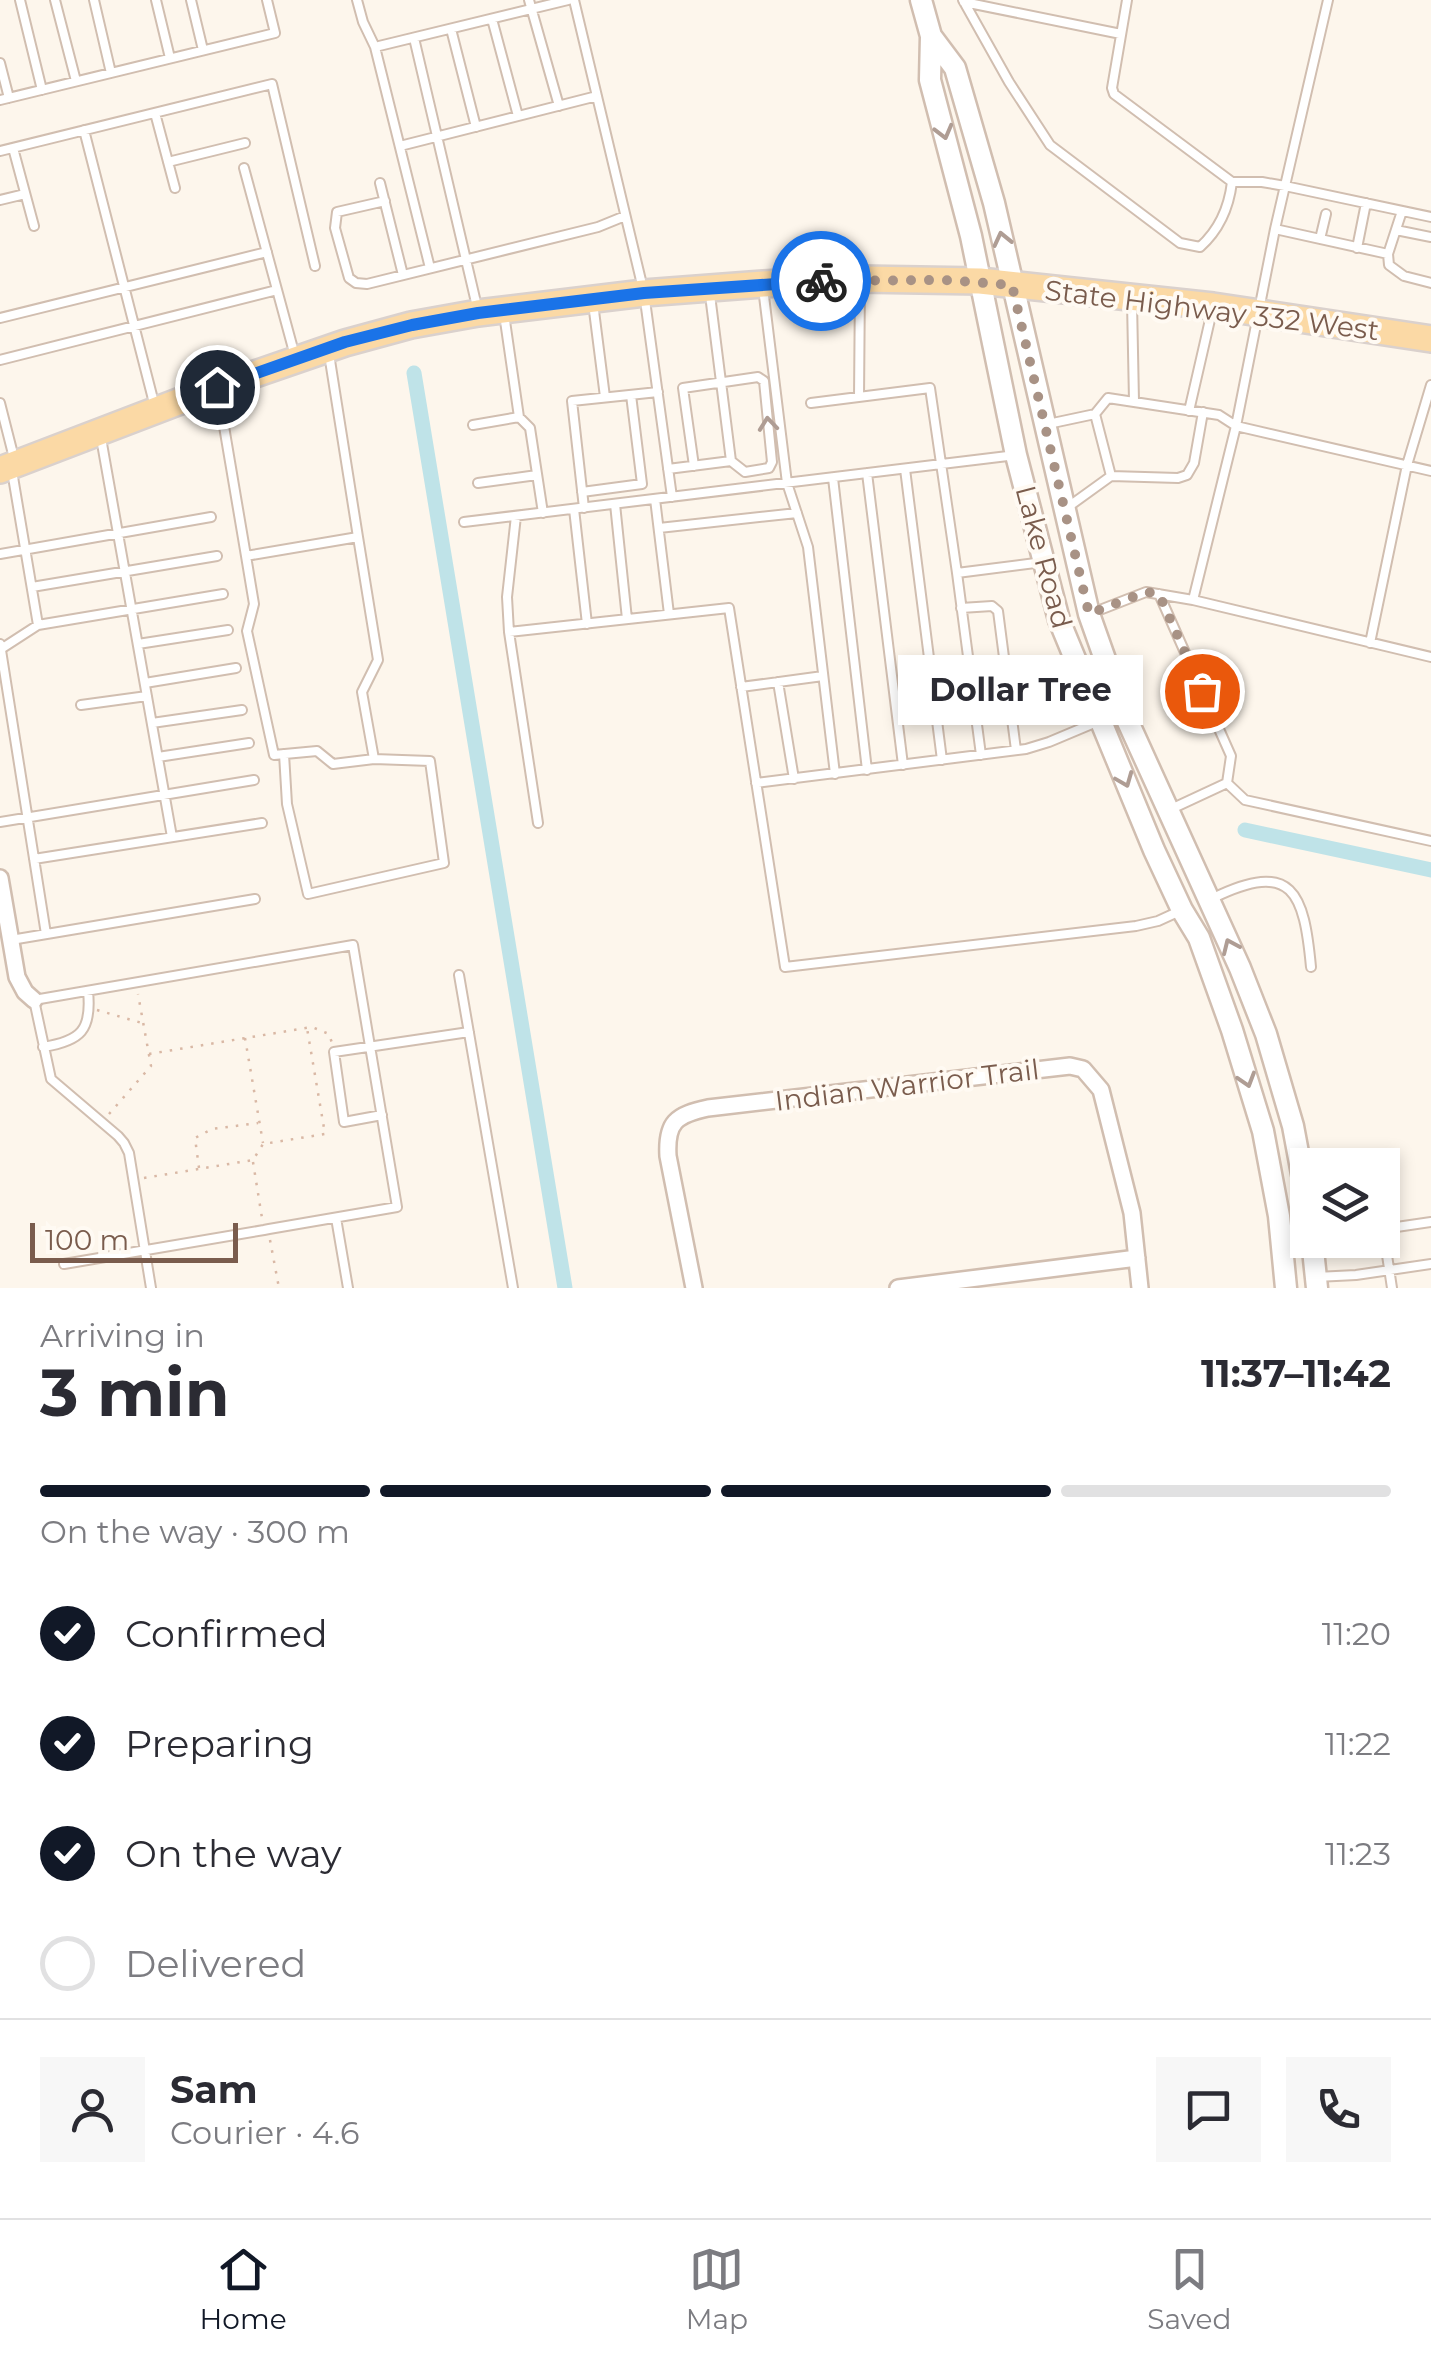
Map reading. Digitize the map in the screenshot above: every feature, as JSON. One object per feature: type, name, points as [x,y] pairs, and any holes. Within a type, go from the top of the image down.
[{"type":"main road","name":"State Highway 332 West","points":[[9,467],[328,348],[412,325],[491,311],[644,293],[860,280],[980,281],[1213,306],[1431,339]]},
{"type":"street","name":"Lake Road","points":[[921,0],[930,36],[930,80],[964,207],[1016,456],[1059,620],[1142,822],[1199,938],[1232,1030],[1263,1132],[1279,1216],[1286,1288]]},
{"type":"street","name":"Lake Road","points":[[930,36],[954,68],[994,203],[1089,614],[1124,712],[1266,1034],[1296,1148]]},
{"type":"street","points":[[1016,456],[1038,461],[1055,471]]},
{"type":"street","points":[[1032,515],[1064,510]]},
{"type":"street","points":[[1043,562],[1075,558]]},
{"type":"street","points":[[1059,620],[1089,614]]},
{"type":"street","points":[[1100,720],[1124,712]]},
{"type":"street","points":[[1142,822],[1169,810]]},
{"type":"street","points":[[0,878],[10,940],[8,967],[34,1000]]},
{"type":"street","points":[[1182,910],[1209,900]]},
{"type":"street","name":"Indian Warrior Trail","points":[[694,1288],[668,1156],[669,1129],[678,1118],[708,1108],[1058,1066],[1084,1069],[1101,1090],[1132,1212],[1140,1288]]},
{"type":"street","points":[[898,1288],[1137,1258]]},
{"type":"lane","points":[[20,0],[42,90]]},
{"type":"lane","points":[[55,0],[76,82]]},
{"type":"lane","points":[[94,0],[111,73]]},
{"type":"lane","points":[[156,0],[170,58]]},
{"type":"lane","points":[[191,0],[203,50]]},
{"type":"lane","points":[[0,63],[4,99],[275,33],[266,0]]},
{"type":"lane","points":[[356,0],[362,22],[376,47],[430,268]]},
{"type":"lane","points":[[376,47],[492,19],[530,5],[571,0],[644,293],[672,497]]},
{"type":"lane","points":[[1127,0],[1114,94],[1232,182],[1285,186],[1431,217]]},
{"type":"lane","points":[[1193,600],[1236,426],[1275,229],[1328,0]]},
{"type":"lane","points":[[963,1],[1121,34]]},
{"type":"lane","points":[[963,1],[1050,145],[1180,244],[1200,247],[1209,239],[1223,218],[1232,182]]},
{"type":"lane","points":[[530,5],[559,106]]},
{"type":"lane","points":[[492,19],[518,116]]},
{"type":"lane","points":[[450,28],[476,127]]},
{"type":"lane","points":[[414,38],[465,260],[491,311],[519,417],[530,428],[544,513]]},
{"type":"lane","points":[[0,151],[272,84],[315,266]]},
{"type":"lane","points":[[400,146],[597,96]]},
{"type":"lane","points":[[155,113],[175,188]]},
{"type":"lane","points":[[84,130],[156,411]]},
{"type":"lane","points":[[168,162],[245,143]]},
{"type":"lane","points":[[14,148],[34,226]]},
{"type":"lane","points":[[244,168],[296,358]]},
{"type":"lane","points":[[380,183],[403,274]]},
{"type":"lane","points":[[0,200],[26,194]]},
{"type":"lane","points":[[385,202],[338,212],[335,228],[349,278],[356,283],[366,284],[465,260],[625,216]]},
{"type":"lane","points":[[1358,248],[1366,203]]},
{"type":"lane","points":[[1402,211],[1388,254],[1390,265],[1404,276],[1431,283]]},
{"type":"lane","points":[[1320,239],[1326,214]]},
{"type":"lane","points":[[1275,229],[1388,254]]},
{"type":"lane","points":[[1396,230],[1431,238]]},
{"type":"lane","points":[[0,318],[266,252]]},
{"type":"lane","points":[[859,397],[860,280]]},
{"type":"lane","points":[[763,284],[788,483],[808,547],[835,774]]},
{"type":"lane","points":[[694,466],[683,388],[721,382],[758,377],[764,380],[772,462],[768,468],[745,472],[731,461],[721,382],[709,288]]},
{"type":"lane","points":[[0,360],[277,290]]},
{"type":"lane","points":[[1132,297],[1134,401]]},
{"type":"lane","points":[[593,300],[605,398]]},
{"type":"lane","points":[[1189,410],[1213,306]]},
{"type":"lane","points":[[328,348],[378,660],[362,692],[374,759]]},
{"type":"lane","points":[[1370,642],[1407,466],[1431,385]]},
{"type":"lane","points":[[217,387],[254,604],[247,631],[274,756],[284,754],[317,751],[332,764],[374,759],[430,761],[444,863],[308,894],[286,804],[284,754]]},
{"type":"lane","points":[[811,404],[930,388],[981,755]]},
{"type":"lane","points":[[586,624],[579,509],[582,492],[572,401],[658,392]]},
{"type":"lane","points":[[582,492],[642,484],[631,395]]},
{"type":"lane","points":[[1044,424],[1095,414],[1108,398],[1134,401],[1219,415],[1236,426],[1431,471]]},
{"type":"lane","points":[[0,403],[38,625]]},
{"type":"lane","points":[[1064,510],[1111,476],[1186,475],[1194,463],[1203,412]]},
{"type":"lane","points":[[1095,414],[1111,476]]},
{"type":"lane","points":[[472,425],[519,417]]},
{"type":"lane","points":[[100,432],[172,837]]},
{"type":"lane","points":[[464,522],[1016,456]]},
{"type":"lane","points":[[668,469],[731,461]]},
{"type":"lane","points":[[906,469],[942,760]]},
{"type":"lane","points":[[868,474],[903,765]]},
{"type":"lane","points":[[478,482],[538,475]]},
{"type":"lane","points":[[833,478],[867,770]]},
{"type":"lane","points":[[656,499],[669,614]]},
{"type":"lane","points":[[616,504],[627,619]]},
{"type":"lane","points":[[659,528],[797,513]]},
{"type":"lane","points":[[516,516],[508,580],[509,632],[538,823]]},
{"type":"lane","points":[[0,554],[211,517]]},
{"type":"lane","points":[[246,556],[358,537]]},
{"type":"lane","points":[[32,588],[217,556]]},
{"type":"lane","points":[[956,573],[1043,562]]},
{"type":"lane","points":[[1089,614],[1146,592],[1431,657]]},
{"type":"lane","points":[[46,934],[0,647],[38,625],[223,594]]},
{"type":"lane","points":[[1159,594],[1231,756],[1227,783]]},
{"type":"lane","points":[[961,608],[992,606],[998,611],[1016,750]]},
{"type":"lane","points":[[509,632],[729,608],[785,967],[1136,926],[1182,910]]},
{"type":"lane","points":[[138,644],[228,630]]},
{"type":"lane","points":[[145,683],[236,668]]},
{"type":"lane","points":[[741,686],[824,676]]},
{"type":"lane","points":[[778,682],[794,779]]},
{"type":"lane","points":[[81,705],[147,696]]},
{"type":"lane","points":[[152,723],[242,710]]},
{"type":"lane","points":[[756,783],[1016,750],[1049,742],[1100,720]]},
{"type":"lane","points":[[158,757],[249,743]]},
{"type":"lane","points":[[0,822],[254,780]]},
{"type":"lane","points":[[1169,810],[1227,783]]},
{"type":"lane","points":[[1227,783],[1246,800],[1431,842]]},
{"type":"lane","points":[[34,858],[262,823]]},
{"type":"lane","points":[[1209,900],[1236,886],[1254,883],[1291,889],[1301,905],[1311,966]]},
{"type":"lane","points":[[10,940],[255,899]]},
{"type":"lane","points":[[64,1264],[145,1250],[266,1230],[397,1207],[353,945],[34,1000],[51,1079],[124,1143],[129,1153],[133,1180],[145,1250],[151,1288]]},
{"type":"lane","points":[[459,975],[513,1288]]},
{"type":"lane","points":[[43,1047],[64,1044],[84,1029],[89,1018],[88,991]]},
{"type":"lane","points":[[382,1115],[344,1122],[334,1052],[469,1032]]},
{"type":"lane","points":[[336,1218],[348,1288]]},
{"type":"lane","points":[[1392,1288],[1383,1229],[1431,1222]]},
{"type":"lane","points":[[1316,1282],[1431,1264]]},
{"type":"path","points":[[101,1122],[151,1066],[136,982]]},
{"type":"path","points":[[90,1008],[144,1024]]},
{"type":"path","points":[[149,1054],[312,1026],[329,1034],[334,1052]]},
{"type":"path","points":[[263,1144],[325,1134],[306,1028]]},
{"type":"path","points":[[245,1038],[263,1144],[253,1160],[278,1288]]},
{"type":"path","points":[[199,1169],[194,1138],[212,1129],[260,1123]]},
{"type":"path","points":[[133,1180],[253,1160]]},
{"type":"waterway","points":[[414,373],[565,1288]]},
{"type":"waterway","points":[[1245,830],[1431,870]]},
{"type":"way so far","points":[[821,281],[944,280],[1012,285],[1089,614],[1146,592],[1159,594],[1202,691]]},
{"type":"place","name":"Dollar Tree","points":[[1202,691]]},
{"type":"route","points":[[217,387],[345,342],[478,313],[644,293],[821,281]]}]
